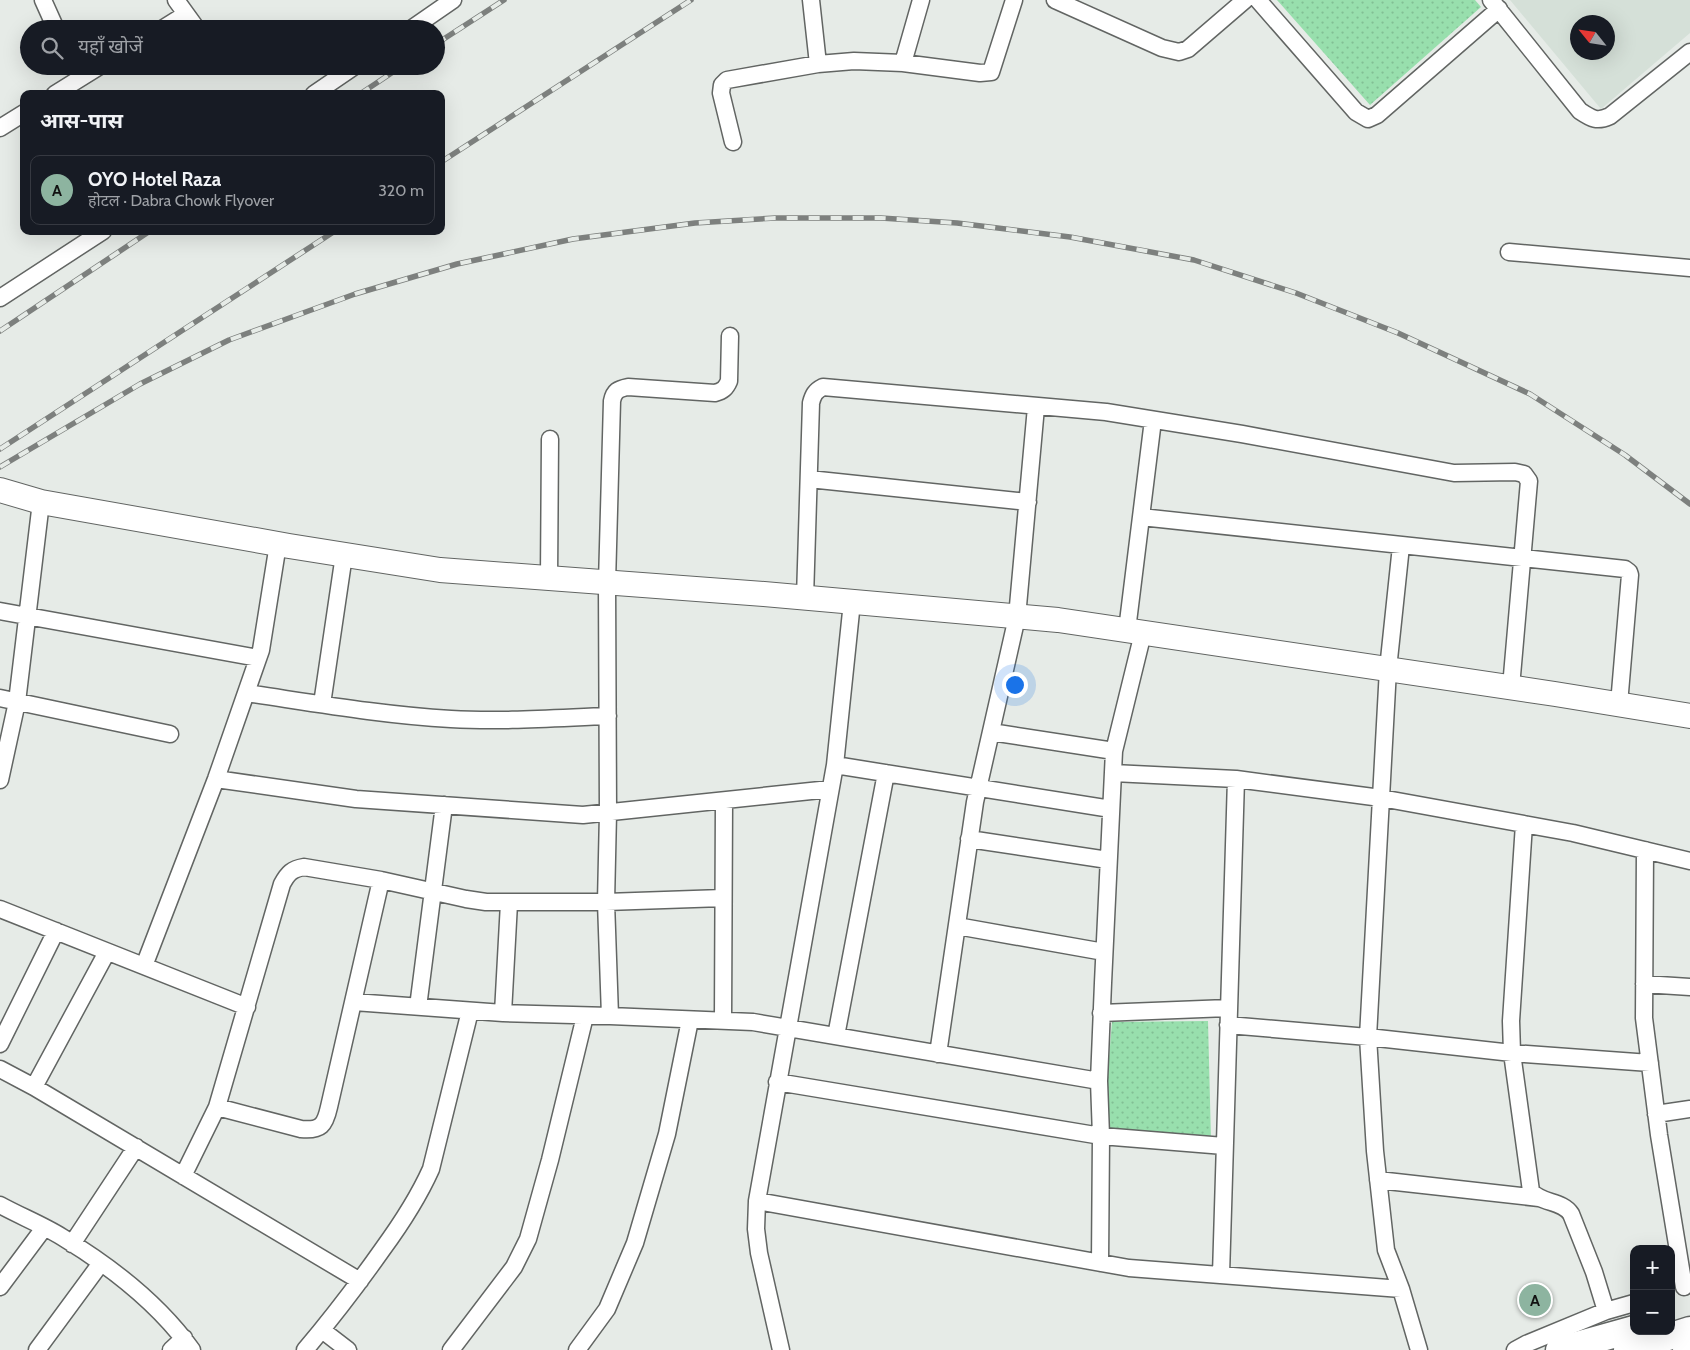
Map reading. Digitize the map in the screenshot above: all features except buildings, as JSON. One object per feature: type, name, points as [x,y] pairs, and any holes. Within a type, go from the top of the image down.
[{"type":"main road","points":[[1675,1317],[1690,1313]]},
{"type":"main road","points":[[1559,1350],[1630,1330]]},
{"type":"main road","points":[[1627,1350],[1690,1330]]},
{"type":"street","points":[[43,0],[52,20]]},
{"type":"street","points":[[176,0],[190,20]]},
{"type":"street","points":[[424,20],[454,0]]},
{"type":"street","points":[[811,0],[818,64]]},
{"type":"street","points":[[903,63],[921,0]]},
{"type":"street","points":[[733,142],[721,92],[722,85],[727,80],[818,64],[854,61],[903,63],[980,73],[991,72],[1014,0]]},
{"type":"street","points":[[1055,0],[1162,48],[1179,52],[1188,49],[1245,0]]},
{"type":"street","points":[[1258,0],[1356,112],[1368,119],[1377,115],[1495,5],[1580,111],[1590,118],[1600,120],[1610,116],[1690,52]]},
{"type":"street","points":[[176,20],[186,14]]},
{"type":"street","points":[[59,90],[73,75]]},
{"type":"street","points":[[320,90],[342,75]]},
{"type":"street","points":[[0,128],[20,116]]},
{"type":"street","points":[[0,298],[97,235]]},
{"type":"street","points":[[1509,252],[1690,268]]},
{"type":"street","points":[[610,1016],[606,902],[608,813],[607,583],[612,401],[614,394],[619,388],[628,387],[715,393],[721,391],[729,381],[730,336]]},
{"type":"street","points":[[806,598],[811,403],[814,394],[823,387],[1106,412],[1454,473],[1515,472],[1524,474],[1529,481],[1511,687]]},
{"type":"street","points":[[938,1054],[978,787],[1017,617],[1036,407]]},
{"type":"street","points":[[1100,1263],[1101,1136],[1099,1081],[1110,809],[1114,752],[1135,632],[1141,517],[1153,420]]},
{"type":"street","points":[[549,579],[550,439]]},
{"type":"street","points":[[809,479],[1028,502]]},
{"type":"street","points":[[0,490],[41,502],[278,544],[440,570],[806,598],[1058,620],[1511,687],[1690,716]]},
{"type":"street","points":[[0,780],[16,702],[41,502]]},
{"type":"street","points":[[1141,517],[1625,569],[1630,575],[1619,704]]},
{"type":"street","points":[[144,966],[216,778],[261,650],[278,544]]},
{"type":"street","points":[[1401,546],[1388,669],[1368,1036],[1375,1150],[1386,1250],[1401,1289],[1419,1350]]},
{"type":"street","points":[[322,704],[344,555]]},
{"type":"street","points":[[781,1350],[759,1253],[756,1229],[756,1201],[835,765],[852,602]]},
{"type":"street","points":[[0,611],[258,658]]},
{"type":"street","points":[[246,693],[405,715],[452,719],[493,720],[608,716]]},
{"type":"street","points":[[0,698],[170,734]]},
{"type":"street","points":[[991,732],[1114,752]]},
{"type":"street","points":[[835,765],[1110,809]]},
{"type":"street","points":[[836,1036],[886,773]]},
{"type":"street","points":[[1113,773],[1236,779],[1381,798],[1573,833],[1690,861]]},
{"type":"street","points":[[216,778],[356,799],[583,815],[830,789]]},
{"type":"street","points":[[1221,1275],[1236,779]]},
{"type":"street","points":[[723,1021],[724,800]]},
{"type":"street","points":[[418,1007],[444,805]]},
{"type":"street","points":[[1524,824],[1511,1012],[1512,1053],[1531,1191],[1538,1198]]},
{"type":"street","points":[[969,839],[1108,860]]},
{"type":"street","points":[[1645,850],[1644,1018],[1682,1288]]},
{"type":"street","points":[[183,1176],[217,1107],[282,884],[286,875],[293,869],[304,867],[381,880],[466,899],[508,903],[723,898]]},
{"type":"street","points":[[217,1107],[301,1129],[313,1130],[322,1126],[326,1119],[381,880]]},
{"type":"street","points":[[503,1013],[508,903]]},
{"type":"street","points":[[0,909],[247,1007]]},
{"type":"street","points":[[957,926],[1104,952]]},
{"type":"street","points":[[0,1044],[56,931]]},
{"type":"street","points":[[34,1087],[107,952]]},
{"type":"street","points":[[1644,984],[1690,987]]},
{"type":"street","points":[[354,1002],[503,1013],[753,1022],[1099,1081]]},
{"type":"street","points":[[1102,1013],[1228,1008]]},
{"type":"street","points":[[305,1350],[360,1281],[421,1192],[431,1169],[470,1011]]},
{"type":"street","points":[[451,1350],[514,1267],[528,1239],[548,1168],[585,1016]]},
{"type":"street","points":[[577,1350],[606,1309],[635,1243],[667,1134],[690,1020]]},
{"type":"street","points":[[1228,1025],[1368,1036],[1512,1053],[1650,1063]]},
{"type":"street","points":[[0,1068],[360,1281]]},
{"type":"street","points":[[777,1082],[1101,1136],[1224,1146]]},
{"type":"street","points":[[1656,1114],[1690,1109]]},
{"type":"street","points":[[72,1244],[136,1147]]},
{"type":"street","points":[[1378,1180],[1538,1198],[1566,1207],[1572,1214],[1594,1272],[1606,1311]]},
{"type":"street","points":[[756,1201],[1128,1268],[1401,1289]]},
{"type":"street","points":[[0,1206],[72,1244],[101,1263],[143,1296],[188,1344],[171,1350]]},
{"type":"street","points":[[0,1287],[44,1228]]},
{"type":"street","points":[[36,1350],[101,1263]]},
{"type":"street","points":[[1515,1350],[1606,1311],[1630,1303]]},
{"type":"street","points":[[322,1330],[348,1350]]},
{"type":"street","points":[[1681,1350],[1690,1347]]},
{"type":"shaded area","points":[[1510,0],[1690,0],[1690,33],[1601,109]]},
{"type":"green space","points":[[1277,0],[1475,0],[1481,7],[1370,105]]},
{"type":"green space","points":[[1208,1021],[1211,1140],[1103,1132],[1112,1022]]},
{"type":"railway","points":[[445,38],[504,0]]},
{"type":"railway","points":[[445,159],[691,0]]},
{"type":"railway","points":[[366,90],[388,75]]},
{"type":"railway","points":[[0,467],[140,384],[229,340],[355,294],[457,264],[573,239],[695,223],[775,218],[881,218],[957,223],[1070,237],[1194,260],[1296,293],[1398,333],[1530,394],[1625,455],[1690,504]]},
{"type":"railway","points":[[0,331],[144,235]]},
{"type":"railway","points":[[0,449],[329,235]]},
{"type":"place","name":"OYO Hotel Raza","points":[[1535,1300]]}]
